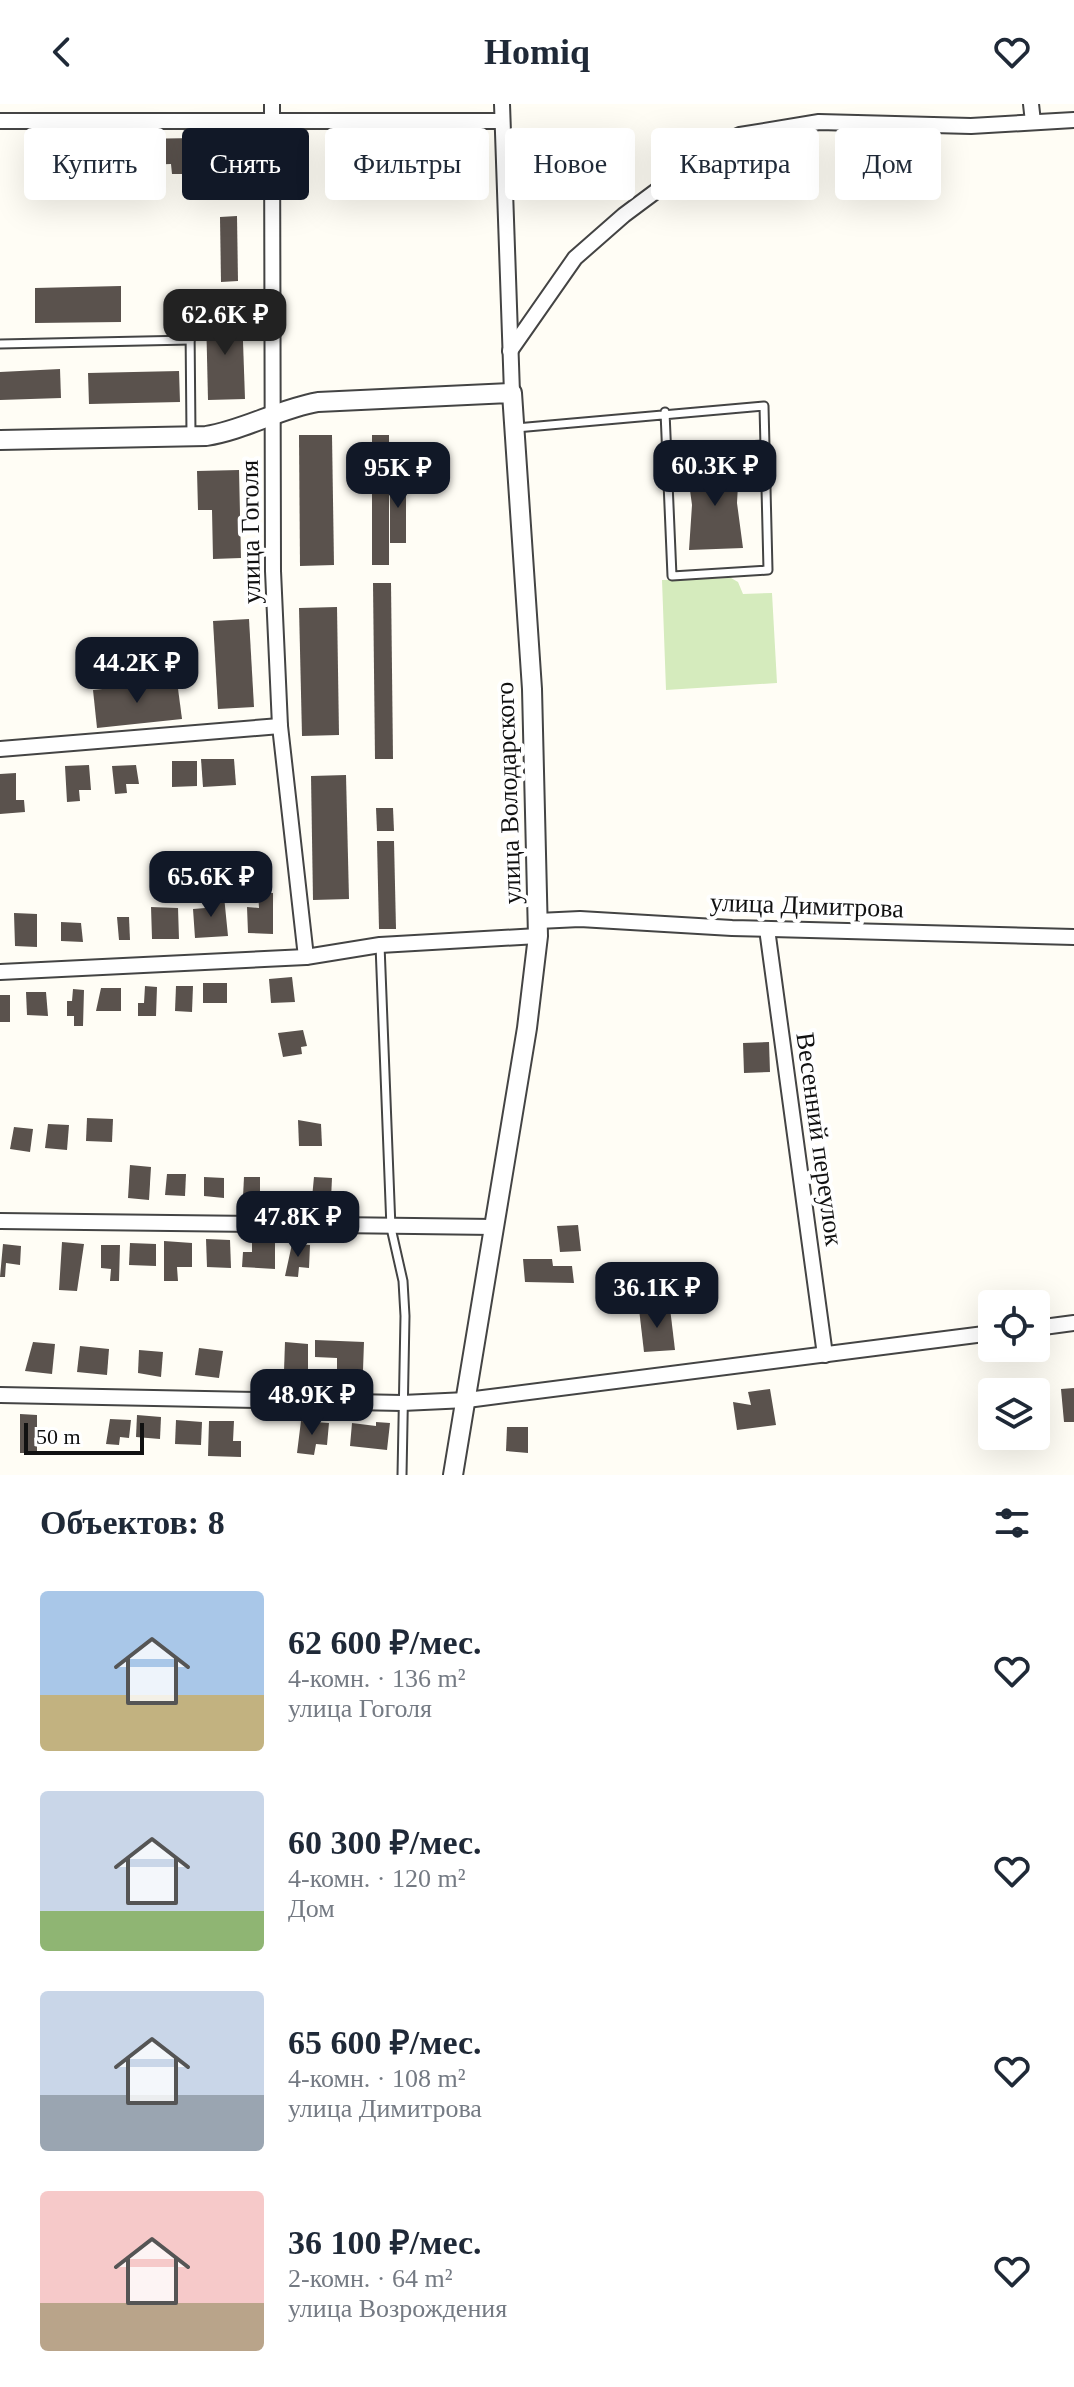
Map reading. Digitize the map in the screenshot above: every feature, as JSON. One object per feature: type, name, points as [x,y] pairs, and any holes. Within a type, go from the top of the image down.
[{"type":"street","name":"улица Гоголя","points":[[272,104],[273,571],[280,726],[306,957]]},
{"type":"street","name":"улица Володарского","points":[[453,1475],[527,1028],[538,929],[532,689],[512,393],[502,104]]},
{"type":"street","points":[[1031,104],[1033,122]]},
{"type":"street","points":[[510,351],[558,278],[583,251],[718,145],[740,135],[819,122],[971,126],[1074,120]]},
{"type":"street","points":[[0,121],[502,121]]},
{"type":"street","points":[[0,440],[191,437],[234,431],[304,404],[357,398],[512,393]]},
{"type":"street","points":[[0,749],[280,726]]},
{"type":"street","name":"улица Димитрова","points":[[0,972],[306,957],[380,945],[538,929],[580,919],[767,929],[1074,937]]},
{"type":"street","name":"Весенний переулок","points":[[767,929],[825,1355]]},
{"type":"street","points":[[0,1221],[494,1227]]},
{"type":"street","points":[[1050,1326],[1074,1323]]},
{"type":"street","points":[[0,1395],[402,1403],[467,1400],[978,1335]]},
{"type":"lane","points":[[190,325],[191,437]]},
{"type":"lane","points":[[0,344],[190,340]]},
{"type":"lane","points":[[516,428],[665,412],[764,406],[768,570],[672,576],[665,412]]},
{"type":"lane","points":[[667,450],[765,445]]},
{"type":"lane","points":[[380,945],[391,1228],[403,1281],[405,1316],[402,1475]]},
{"type":"green space","points":[[731,578],[738,582],[743,594],[772,593],[777,683],[666,690],[662,580]]},
{"type":"building","points":[[166,138],[182,138],[182,174],[172,174],[171,164],[166,164]]},
{"type":"building","points":[[237,216],[238,281],[221,282],[220,217]]},
{"type":"building","points":[[121,286],[121,322],[35,323],[35,288]]},
{"type":"building","points":[[242,313],[245,399],[208,400],[206,314]]},
{"type":"building","points":[[60,369],[61,398],[0,400],[0,372]]},
{"type":"building","points":[[179,371],[180,402],[89,404],[88,373]]},
{"type":"building","points":[[299,435],[332,435],[334,565],[300,566]]},
{"type":"building","points":[[372,435],[389,435],[389,565],[372,565]]},
{"type":"building","points":[[739,466],[737,503],[743,548],[689,550],[692,505],[687,468]]},
{"type":"building","points":[[239,470],[241,558],[213,559],[212,510],[198,510],[197,471]]},
{"type":"building","points":[[390,477],[406,477],[406,543],[390,543]]},
{"type":"building","points":[[373,583],[391,583],[393,759],[375,759]]},
{"type":"building","points":[[337,607],[339,735],[302,736],[299,608]]},
{"type":"building","points":[[249,619],[254,707],[218,709],[213,621]]},
{"type":"building","points":[[177,681],[182,719],[97,728],[93,690]]},
{"type":"building","points":[[201,759],[234,759],[236,785],[203,787]]},
{"type":"building","points":[[172,761],[197,761],[197,786],[172,787]]},
{"type":"building","points":[[89,765],[91,790],[79,790],[80,801],[67,802],[65,766]]},
{"type":"building","points":[[136,765],[139,784],[126,784],[127,793],[115,794],[112,766]]},
{"type":"building","points":[[16,773],[16,800],[24,800],[25,812],[0,814],[0,774]]},
{"type":"building","points":[[346,775],[349,899],[313,900],[311,776]]},
{"type":"building","points":[[376,808],[393,808],[394,831],[377,831]]},
{"type":"building","points":[[377,841],[394,841],[396,929],[379,929]]},
{"type":"building","points":[[258,892],[273,893],[273,934],[248,933],[247,907],[259,908]]},
{"type":"building","points":[[224,896],[228,936],[195,938],[193,909],[205,908],[204,897]]},
{"type":"building","points":[[151,907],[178,908],[179,939],[152,939]]},
{"type":"building","points":[[14,913],[37,914],[37,947],[15,946]]},
{"type":"building","points":[[117,917],[129,917],[130,940],[119,940]]},
{"type":"building","points":[[61,922],[81,923],[83,942],[61,941]]},
{"type":"building","points":[[292,977],[295,1002],[271,1003],[269,979]]},
{"type":"building","points":[[203,983],[227,983],[227,1003],[203,1003]]},
{"type":"building","points":[[145,986],[157,987],[156,1016],[138,1016],[138,1003],[144,1003]]},
{"type":"building","points":[[176,986],[193,986],[192,1012],[175,1011]]},
{"type":"building","points":[[101,988],[121,988],[121,1011],[96,1011]]},
{"type":"building","points":[[73,989],[84,990],[83,1026],[74,1026],[74,1016],[67,1016],[67,1001],[72,1001]]},
{"type":"building","points":[[26,992],[46,992],[48,1016],[27,1015]]},
{"type":"building","points":[[0,995],[10,995],[10,1022],[0,1022]]},
{"type":"building","points":[[303,1030],[307,1046],[301,1047],[302,1054],[283,1057],[278,1033]]},
{"type":"building","points":[[769,1042],[770,1072],[744,1073],[743,1043]]},
{"type":"building","points":[[87,1118],[113,1119],[112,1142],[86,1141]]},
{"type":"building","points":[[298,1120],[321,1124],[322,1146],[299,1146]]},
{"type":"building","points":[[48,1124],[69,1125],[67,1150],[45,1148]]},
{"type":"building","points":[[14,1127],[33,1129],[30,1152],[10,1149]]},
{"type":"building","points":[[130,1165],[151,1167],[149,1200],[128,1198]]},
{"type":"building","points":[[167,1174],[186,1174],[185,1196],[165,1195]]},
{"type":"building","points":[[204,1177],[224,1178],[224,1198],[204,1196]]},
{"type":"building","points":[[244,1177],[260,1177],[260,1198],[243,1197]]},
{"type":"building","points":[[314,1177],[332,1178],[331,1199],[312,1198]]},
{"type":"building","points":[[578,1225],[581,1251],[560,1252],[557,1226]]},
{"type":"building","points":[[206,1239],[230,1240],[231,1268],[207,1267]]},
{"type":"building","points":[[252,1240],[275,1240],[275,1269],[242,1267],[243,1252],[252,1252]]},
{"type":"building","points":[[164,1241],[192,1243],[192,1267],[177,1267],[178,1281],[164,1281]]},
{"type":"building","points":[[62,1242],[84,1244],[77,1291],[59,1290]]},
{"type":"building","points":[[130,1243],[156,1244],[156,1266],[129,1265]]},
{"type":"building","points":[[3,1244],[21,1246],[20,1265],[6,1263],[5,1277],[0,1277]]},
{"type":"building","points":[[292,1244],[310,1245],[309,1268],[299,1267],[298,1277],[285,1276]]},
{"type":"building","points":[[101,1245],[120,1245],[119,1281],[110,1281],[111,1269],[101,1268]]},
{"type":"building","points":[[523,1259],[552,1259],[553,1266],[572,1266],[574,1283],[525,1282]]},
{"type":"building","points":[[670,1308],[675,1350],[644,1352],[639,1309]]},
{"type":"building","points":[[315,1340],[364,1342],[363,1370],[337,1370],[337,1358],[315,1357]]},
{"type":"building","points":[[33,1342],[55,1344],[52,1374],[25,1371]]},
{"type":"building","points":[[285,1342],[308,1344],[308,1373],[284,1371]]},
{"type":"building","points":[[80,1346],[109,1349],[107,1375],[77,1372]]},
{"type":"building","points":[[199,1348],[223,1351],[219,1378],[195,1375]]},
{"type":"building","points":[[139,1350],[163,1352],[161,1377],[138,1373]]},
{"type":"building","points":[[1074,1388],[1074,1422],[1064,1422],[1061,1389]]},
{"type":"building","points":[[770,1389],[776,1425],[737,1430],[733,1402],[751,1405],[748,1392]]},
{"type":"building","points":[[20,1414],[37,1415],[37,1453],[20,1453]]},
{"type":"building","points":[[137,1415],[161,1417],[160,1439],[136,1437]]},
{"type":"building","points":[[110,1419],[131,1420],[129,1438],[120,1437],[119,1445],[106,1444]]},
{"type":"building","points":[[176,1420],[202,1422],[201,1445],[175,1444]]},
{"type":"building","points":[[209,1421],[234,1421],[233,1441],[241,1441],[241,1457],[208,1456]]},
{"type":"building","points":[[301,1421],[329,1423],[327,1445],[316,1444],[314,1455],[297,1453]]},
{"type":"building","points":[[376,1422],[390,1423],[387,1450],[350,1446],[352,1423],[376,1426]]},
{"type":"building","points":[[507,1427],[528,1427],[528,1453],[506,1451]]}]
